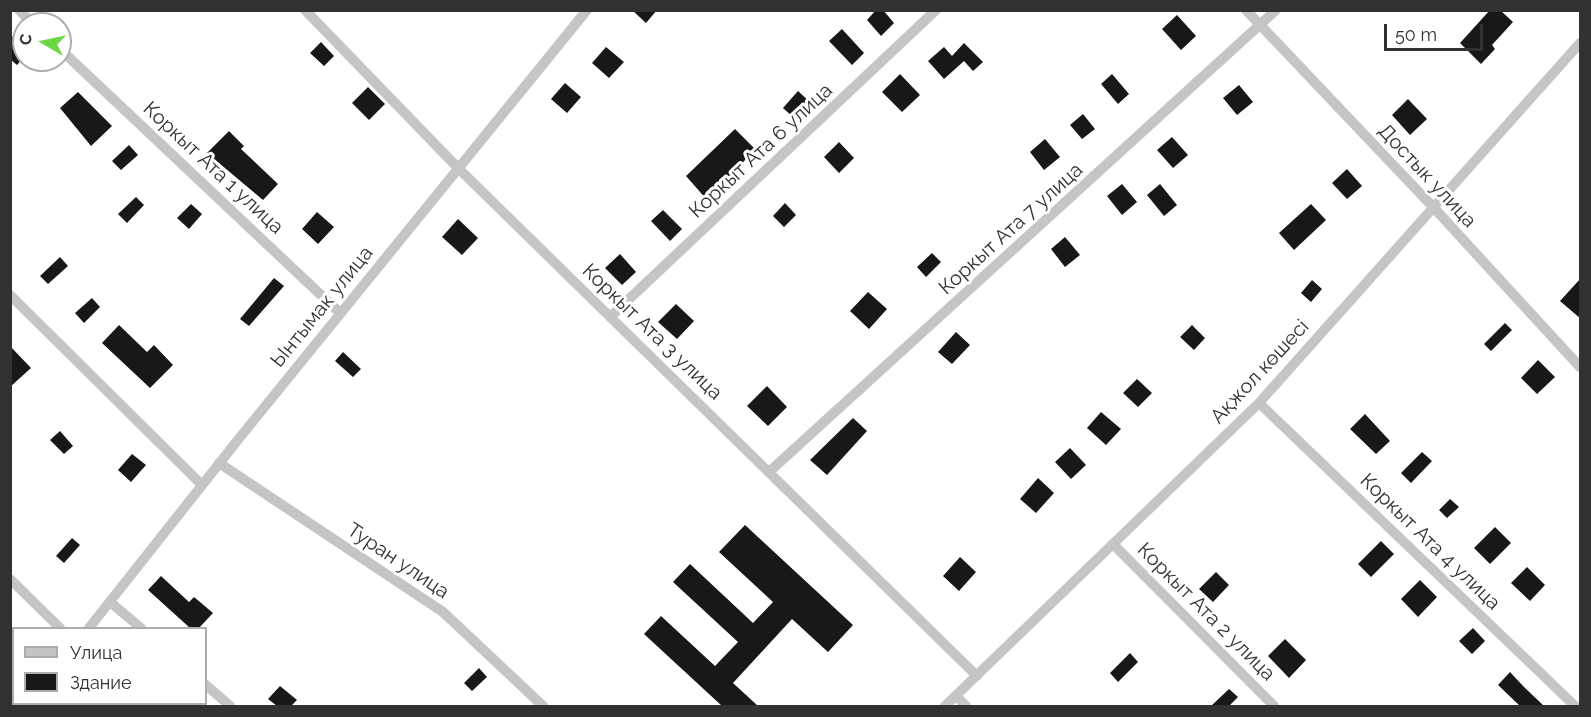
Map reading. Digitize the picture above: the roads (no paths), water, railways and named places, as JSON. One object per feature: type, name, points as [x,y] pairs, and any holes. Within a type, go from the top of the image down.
[{"type":"street","name":"Коркыт Ата 3 улица","points":[[305,10],[458,168],[977,676]]},
{"type":"street","name":"Ынтымак улица","points":[[90,627],[219,463],[587,10]]},
{"type":"street","name":"Коркыт Ата 6 улица","points":[[610,317],[936,10]]},
{"type":"street","name":"Достык улица","points":[[1246,10],[1581,367]]},
{"type":"street","name":"Коркыт Ата 7 улица","points":[[769,472],[1261,27],[1276,10]]},
{"type":"street","name":"Ақжол көшесі","points":[[945,706],[1259,402],[1581,43]]},
{"type":"street","name":"Коркыт Ата 1 улица","points":[[72,60],[340,313]]},
{"type":"street","points":[[10,295],[202,485]]},
{"type":"street","name":"Коркыт Ата 4 улица","points":[[1259,402],[1575,706]]},
{"type":"street","name":"Туран улица","points":[[219,463],[443,612],[543,706]]},
{"type":"street","name":"Коркыт Ата 2 улица","points":[[1113,544],[1274,706]]},
{"type":"street","points":[[10,579],[59,627]]},
{"type":"street","points":[[110,602],[140,627]]},
{"type":"street","points":[[207,686],[230,706]]},
{"type":"street","points":[[956,696],[966,706]]}]
